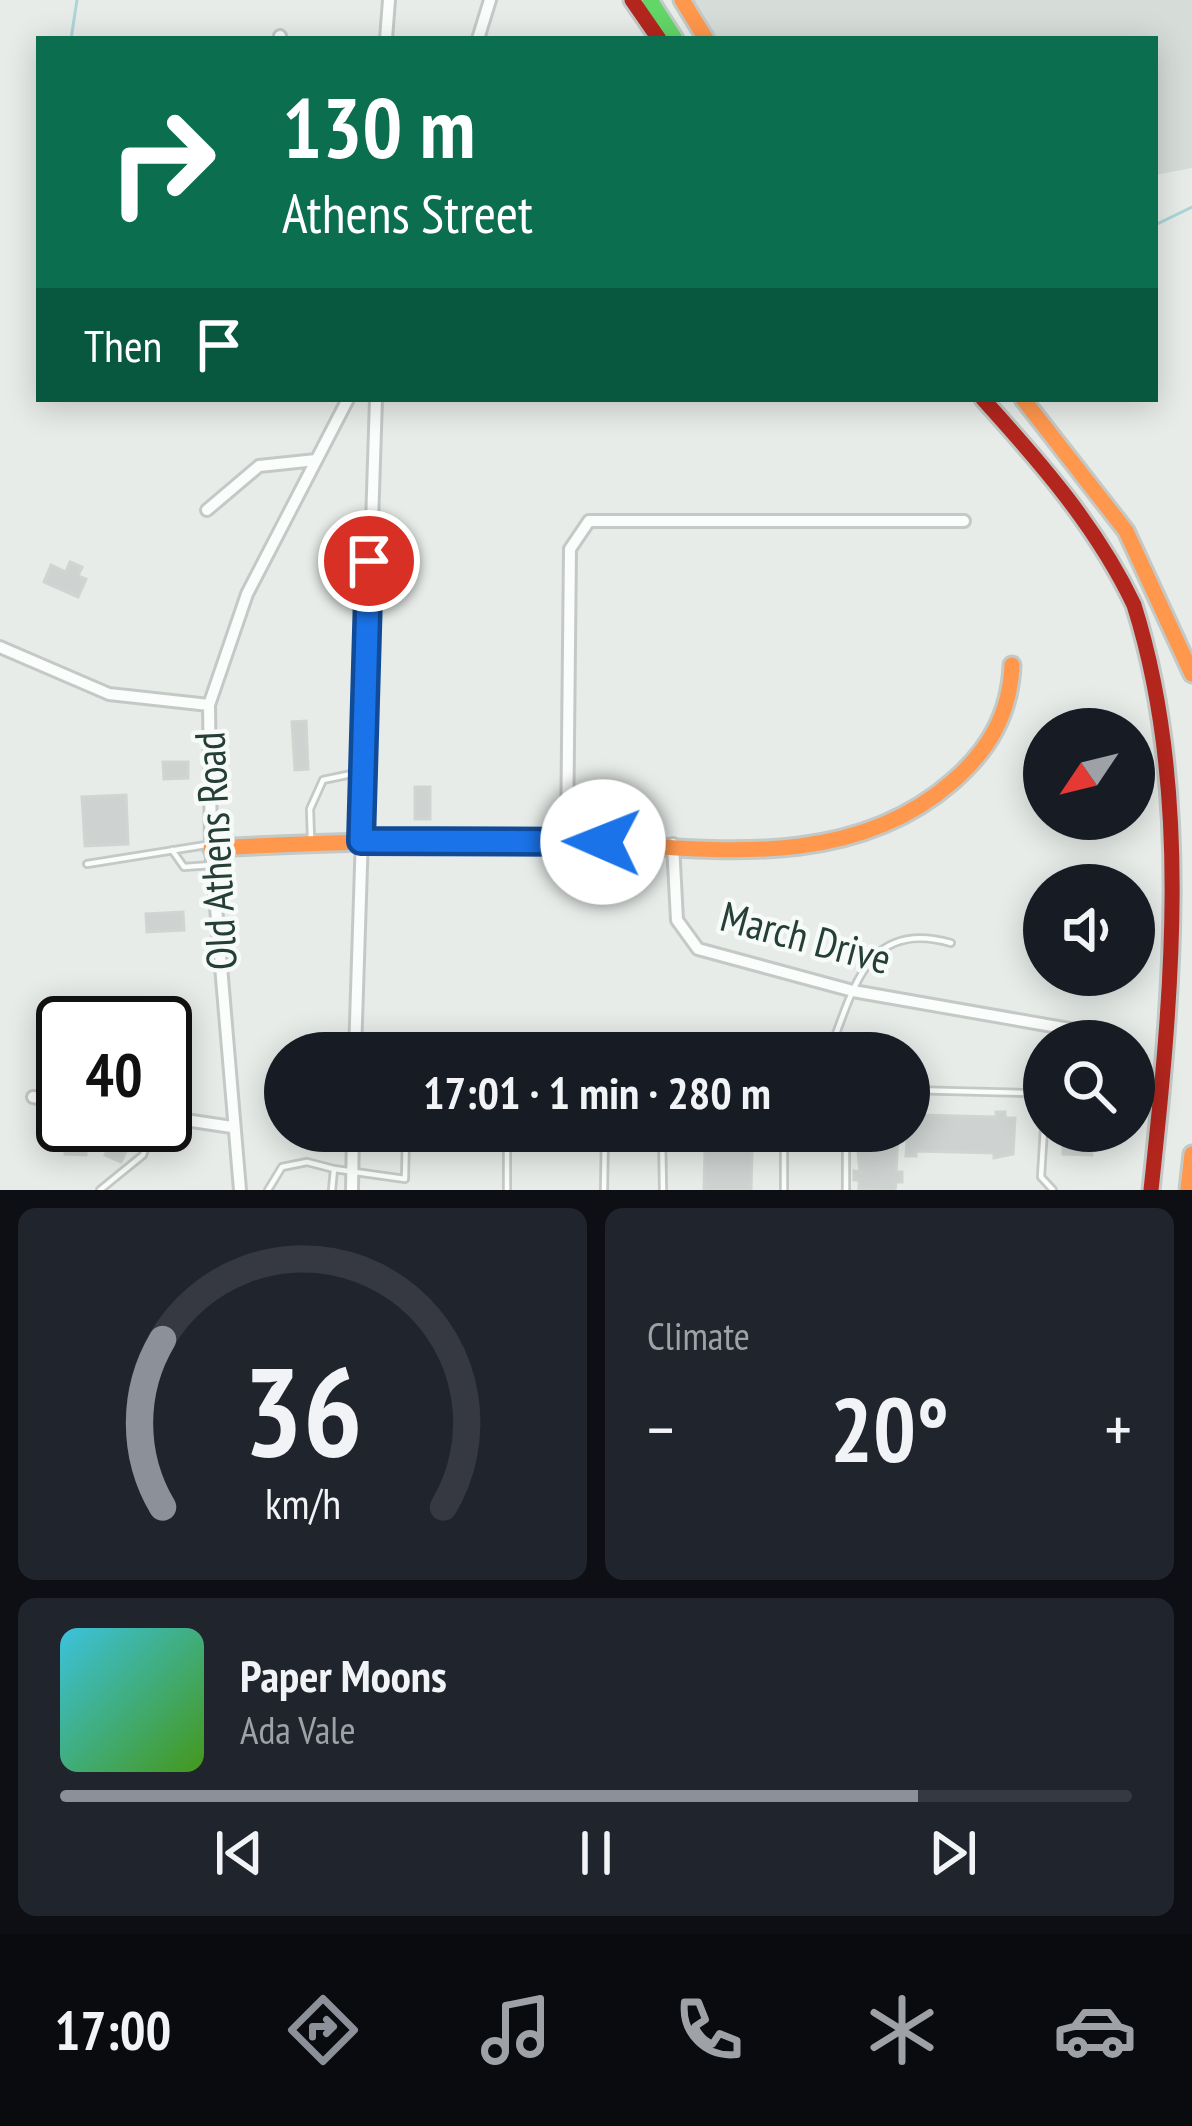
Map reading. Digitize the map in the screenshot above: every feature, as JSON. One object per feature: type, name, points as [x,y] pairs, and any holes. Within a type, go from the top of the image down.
[{"type":"main road","points":[[632,0],[657,36]]},
{"type":"main road","points":[[650,0],[673,36]]},
{"type":"main road","points":[[682,0],[704,36]]},
{"type":"main road","points":[[986,402],[1058,481],[1130,594],[1165,673],[1186,778]]},
{"type":"main road","points":[[1025,402],[1126,531],[1192,674]]},
{"type":"main road","points":[[212,852],[361,841],[568,840],[717,849],[823,843],[859,836],[924,806],[1007,717],[1016,695],[1012,665]]},
{"type":"main road","points":[[1151,1190],[1188,799]]},
{"type":"main road","points":[[1188,1190],[1192,1154]]},
{"type":"street","points":[[386,36],[388,0]]},
{"type":"street","points":[[479,36],[490,0]]},
{"type":"street","name":"Old Athens Road","points":[[240,1190],[212,852],[209,704],[247,594],[346,402]]},
{"type":"street","points":[[356,1032],[376,402]]},
{"type":"street","points":[[207,510],[259,466],[316,460]]},
{"type":"street","points":[[568,840],[570,549],[589,521],[964,521]]},
{"type":"street","points":[[0,647],[109,694],[209,704]]},
{"type":"street","name":"March Drive","points":[[673,844],[677,920],[698,950],[854,991],[1023,1021]]},
{"type":"street","points":[[192,1121],[232,1126]]},
{"type":"street","points":[[352,1190],[353,1152]]},
{"type":"lane","points":[[311,843],[310,809],[323,780],[361,772]]},
{"type":"lane","points":[[87,864],[172,850],[212,852]]},
{"type":"lane","points":[[172,850],[184,867],[212,852]]},
{"type":"lane","points":[[837,1032],[862,970],[884,946],[927,936],[951,943]]},
{"type":"lane","points":[[930,1091],[1023,1093]]},
{"type":"lane","points":[[100,1190],[144,1152]]},
{"type":"lane","points":[[405,1190],[406,1152]]},
{"type":"lane","points":[[507,1152],[507,1190]]},
{"type":"lane","points":[[604,1190],[605,1152]]},
{"type":"lane","points":[[662,1152],[663,1190]]},
{"type":"lane","points":[[784,1152],[784,1190]]},
{"type":"lane","points":[[846,1152],[846,1190]]},
{"type":"lane","points":[[1043,1152],[1041,1177],[1053,1190]]},
{"type":"lane","points":[[272,1189],[282,1167],[307,1162],[352,1175],[405,1179]]},
{"type":"lane","points":[[332,1190],[334,1169]]},
{"type":"shaded area","points":[[680,0],[1192,0],[1192,168],[1158,174],[1158,36],[702,36]]},
{"type":"building","points":[[70,562],[82,567],[78,576],[86,579],[78,597],[44,582],[51,565],[66,572]]},
{"type":"building","points":[[306,721],[308,769],[295,770],[292,722]]},
{"type":"building","points":[[163,762],[188,762],[188,778],[164,779]]},
{"type":"building","points":[[415,787],[430,787],[430,819],[415,819]]},
{"type":"building","points":[[126,795],[128,844],[85,846],[82,797]]},
{"type":"building","points":[[183,912],[184,930],[147,932],[146,914]]},
{"type":"building","points":[[996,1112],[1005,1112],[1005,1118],[1015,1118],[1013,1154],[994,1158],[994,1153],[930,1151],[930,1115],[996,1117]]},
{"type":"building","points":[[106,1152],[126,1152],[121,1162]]},
{"type":"building","points":[[705,1152],[752,1152],[751,1190],[704,1190]]},
{"type":"building","points":[[858,1152],[897,1152],[896,1172],[902,1172],[902,1182],[896,1182],[895,1190],[859,1189],[854,1171],[860,1172]]},
{"type":"waterway","points":[[71,36],[77,0]]},
{"type":"waterway","points":[[1158,224],[1192,207]]},
{"type":"traffic: fast","points":[[650,0],[673,36]]},
{"type":"traffic: slow","points":[[682,0],[704,36]]},
{"type":"traffic: slow","points":[[1025,402],[1126,531],[1192,674]]},
{"type":"traffic: slow","points":[[211,848],[490,840],[750,850],[857,834],[906,814],[965,770],[987,744],[1002,715],[1012,665]]},
{"type":"traffic: slow","points":[[1188,1190],[1192,1154]]},
{"type":"traffic: jam","points":[[632,0],[657,36]]},
{"type":"traffic: jam","points":[[986,402],[1046,471],[1103,549],[1134,605],[1152,675],[1164,747],[1172,894],[1151,1190]]},
{"type":"route","points":[[369,561],[361,841],[603,842]]}]
